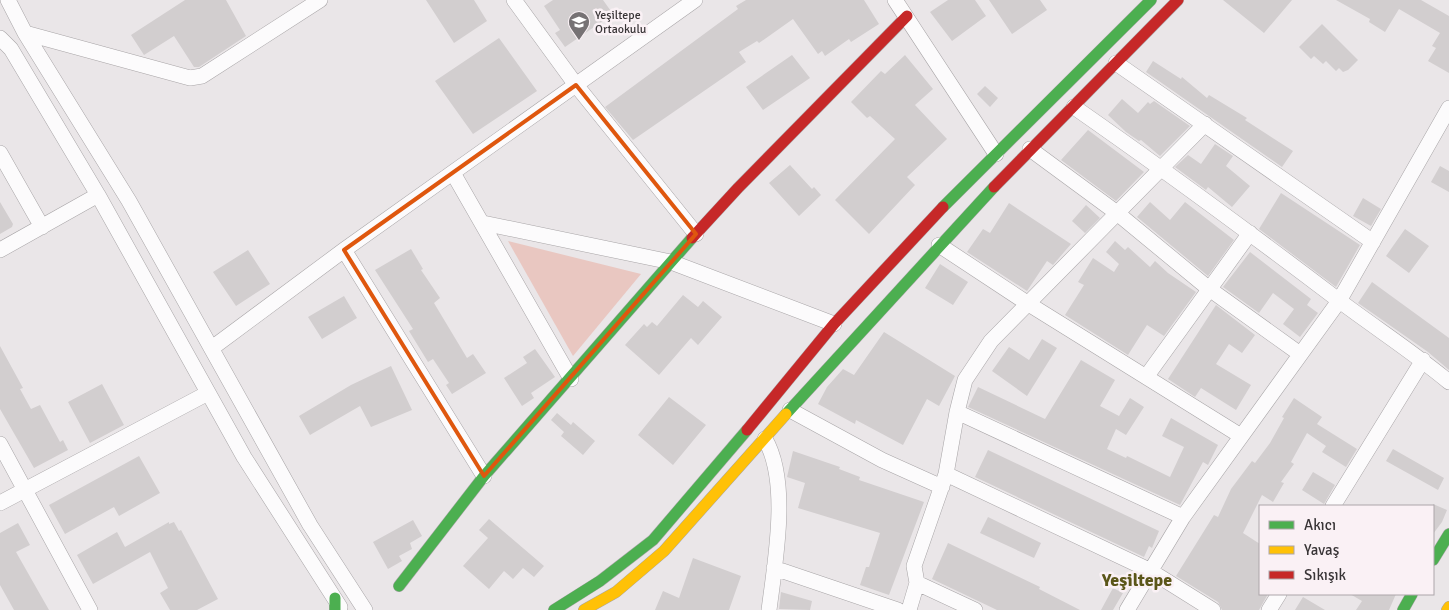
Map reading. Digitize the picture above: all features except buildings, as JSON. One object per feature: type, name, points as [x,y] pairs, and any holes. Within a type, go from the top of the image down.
[{"type":"main road","points":[[554,610],[600,581],[653,540],[750,428],[834,324],[919,230],[1151,0]]},
{"type":"main road","points":[[584,610],[616,592],[664,551],[939,245],[1030,149],[1074,107],[1178,0]]},
{"type":"main road","points":[[399,586],[484,476],[671,262],[738,188],[907,16]]},
{"type":"main road","points":[[1434,558],[1449,534]]},
{"type":"main road","points":[[1403,610],[1411,595]]},
{"type":"street","points":[[0,4],[3,0]]},
{"type":"street","points":[[8,0],[25,34],[129,201],[310,525],[364,610]]},
{"type":"street","points":[[25,34],[190,78],[202,76],[320,0]]},
{"type":"street","points":[[514,0],[576,85],[696,234]]},
{"type":"street","points":[[212,348],[344,250],[695,0]]},
{"type":"street","points":[[895,0],[996,154]]},
{"type":"street","points":[[0,38],[11,49],[98,194],[244,457],[337,606]]},
{"type":"street","points":[[1116,63],[1373,242]]},
{"type":"street","points":[[1074,107],[1162,168],[1339,301],[1423,360],[1449,382]]},
{"type":"street","points":[[1126,610],[1182,517],[1339,301],[1449,108]]},
{"type":"street","points":[[909,610],[917,583],[914,566],[915,560],[944,480],[957,412],[966,380],[991,341],[1204,124]]},
{"type":"street","points":[[1030,149],[1117,213],[1208,288],[1300,354]]},
{"type":"street","points":[[0,153],[42,227]]},
{"type":"street","points":[[453,174],[571,378]]},
{"type":"street","points":[[0,250],[98,194]]},
{"type":"street","points":[[483,223],[671,262],[834,324]]},
{"type":"street","points":[[1146,377],[1208,288],[1250,233]]},
{"type":"street","points":[[939,245],[1027,303],[1241,436]]},
{"type":"street","points":[[344,250],[484,476]]},
{"type":"street","points":[[1334,505],[1423,360]]},
{"type":"street","points":[[0,503],[208,393]]},
{"type":"street","points":[[790,410],[882,460],[944,480],[1149,570],[1213,610]]},
{"type":"street","points":[[957,412],[1182,517]]},
{"type":"street","points":[[765,439],[773,452],[780,486],[769,610]]},
{"type":"street","points":[[0,444],[90,610]]},
{"type":"street","points":[[774,568],[898,610]]},
{"type":"street","points":[[917,583],[975,610]]},
{"type":"street","points":[[1269,610],[1278,595]]},
{"type":"highlighted area","points":[[576,85],[696,234],[484,476],[344,250]]},
{"type":"shaded area","points":[[508,241],[641,274],[573,356]]},
{"type":"traffic: fast","points":[[943,207],[1151,0]]},
{"type":"traffic: fast","points":[[786,414],[994,187]]},
{"type":"traffic: fast","points":[[399,586],[484,476],[692,238]]},
{"type":"traffic: fast","points":[[554,610],[600,581],[653,540],[747,430]]},
{"type":"traffic: fast","points":[[1434,558],[1449,534]]},
{"type":"traffic: fast","points":[[1403,610],[1411,595]]},
{"type":"traffic: fast","points":[[335,598],[335,610]]},
{"type":"traffic: slow","points":[[584,610],[616,592],[664,551],[786,414]]},
{"type":"traffic: jam","points":[[994,187],[1178,0]]},
{"type":"traffic: jam","points":[[692,238],[738,188],[907,16]]},
{"type":"traffic: jam","points":[[747,430],[834,324],[943,207]]},
{"type":"place","name":"Yeşiltepe Ortaokulu","points":[[579,41]]},
{"type":"district","name":"Yeşiltepe","points":[[1137,580]]}]
